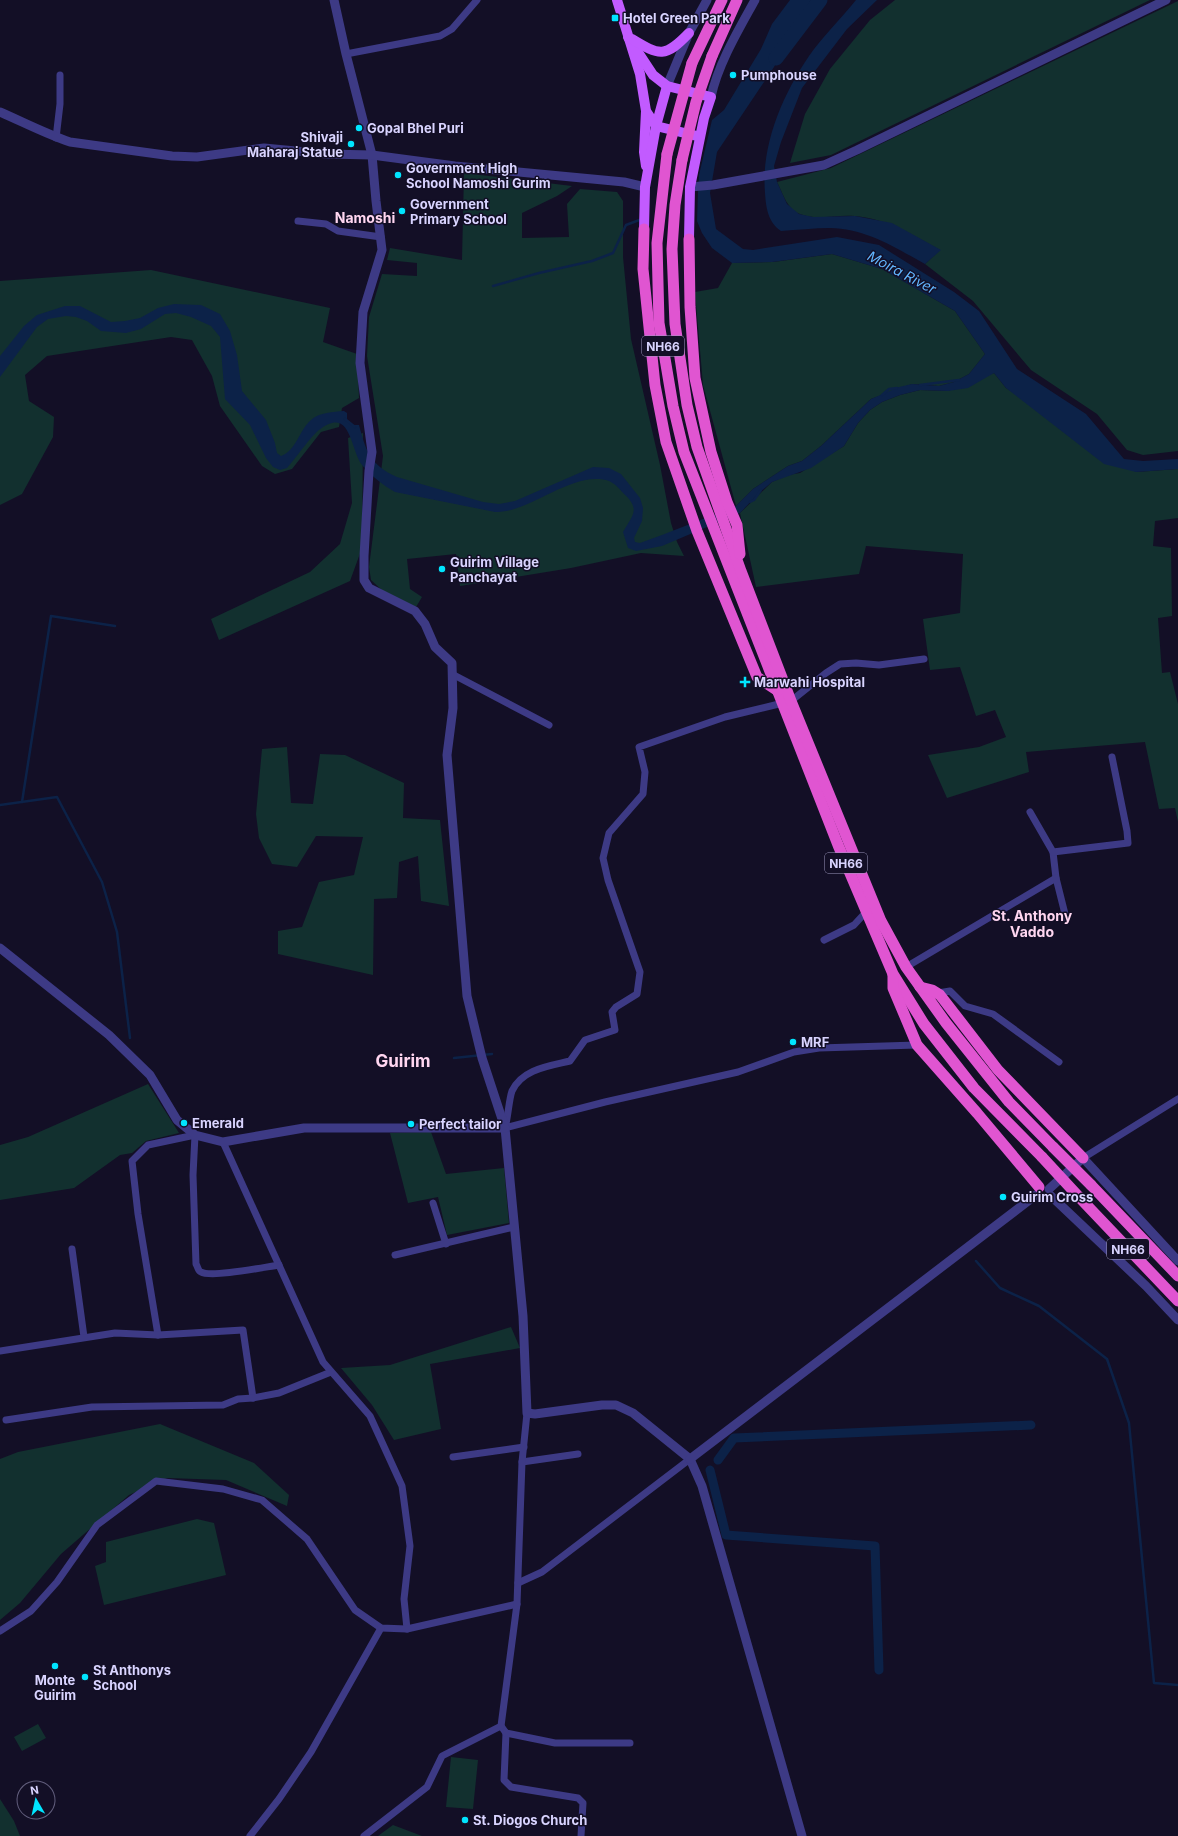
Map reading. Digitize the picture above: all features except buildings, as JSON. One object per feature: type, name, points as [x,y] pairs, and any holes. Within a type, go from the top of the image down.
[{"type":"highway","name":"NH66","points":[[722,0],[692,63],[667,154],[657,251],[659,323],[673,406],[684,452],[778,691],[787,702],[881,921],[906,967],[946,1023],[1009,1102],[1178,1276]]},
{"type":"highway","name":"NH66","points":[[737,0],[712,56],[696,102],[682,160],[675,205],[672,249],[675,324],[687,405],[698,447],[838,845],[893,974],[924,1024],[974,1088],[1042,1157],[1178,1301]]},
{"type":"highway","points":[[644,229],[643,269],[655,385],[666,442],[697,531],[758,677],[778,691]]},
{"type":"highway","points":[[689,239],[690,307],[695,378],[711,452],[727,502],[737,525],[741,571]]},
{"type":"highway","points":[[893,974],[893,988],[917,1045],[1044,1191]]},
{"type":"highway","points":[[920,987],[938,993],[998,1070],[1083,1158]]},
{"type":"main road","points":[[617,0],[640,74],[646,111],[644,152],[647,174]]},
{"type":"main road","points":[[628,37],[649,49],[666,51],[674,49],[689,33]]},
{"type":"main road","points":[[628,37],[653,75],[666,86],[711,97],[700,137],[690,213],[689,239]]},
{"type":"main road","points":[[644,229],[645,187],[647,174],[656,126],[666,86]]},
{"type":"main road","points":[[646,111],[656,126],[700,137]]},
{"type":"street","points":[[334,0],[346,54],[372,155],[382,250],[363,312],[360,363],[372,452],[369,471],[364,580],[369,588],[415,611],[425,624],[435,648],[452,663],[453,708],[447,755],[466,996],[482,1058],[505,1128],[523,1316],[527,1412],[522,1462],[517,1604],[501,1726],[506,1733],[504,1780],[511,1787],[578,1798],[583,1803],[581,1836]]},
{"type":"street","points":[[346,54],[440,36],[452,29],[477,0]]},
{"type":"street","points":[[666,86],[689,33],[707,0]]},
{"type":"street","points":[[711,97],[714,85],[738,30],[756,0]]},
{"type":"street","points":[[694,187],[824,165],[1166,0]]},
{"type":"street","points":[[56,138],[60,104],[60,76]]},
{"type":"street","points":[[0,112],[56,138],[78,143],[172,156],[197,157],[264,148],[328,154],[372,155],[455,166],[624,182],[645,187]]},
{"type":"street","points":[[298,221],[326,224],[338,230],[380,237]]},
{"type":"street","points":[[505,1128],[512,1092],[523,1076],[544,1067],[570,1061],[585,1040],[616,1030],[612,1012],[616,1007],[637,994],[640,972],[608,880],[604,858],[609,833],[643,794],[645,772],[639,746],[725,717],[787,702],[840,664],[856,663],[879,665],[924,658]]},
{"type":"street","points":[[452,674],[549,725]]},
{"type":"street","points":[[1053,852],[1128,843],[1127,831],[1112,758]]},
{"type":"street","points":[[1030,812],[1053,852],[1056,878],[1066,918]]},
{"type":"street","points":[[906,967],[1056,878]]},
{"type":"street","points":[[824,940],[854,926],[866,912]]},
{"type":"street","points":[[0,948],[109,1035],[150,1075],[177,1120],[195,1135],[223,1142],[304,1128],[505,1128],[605,1102],[738,1072],[794,1052],[819,1048],[917,1045]]},
{"type":"street","points":[[938,993],[950,991],[965,1006],[993,1014],[1059,1062]]},
{"type":"street","points":[[518,1583],[542,1572],[1044,1191],[1083,1158],[1178,1099]]},
{"type":"street","points":[[195,1135],[193,1175],[196,1264],[199,1271],[202,1273],[221,1274],[279,1265]]},
{"type":"street","points":[[158,1335],[138,1214],[132,1161],[148,1145],[195,1135]]},
{"type":"street","points":[[223,1142],[323,1362],[370,1416],[402,1486],[410,1546],[404,1599],[407,1628]]},
{"type":"street","points":[[1083,1158],[1178,1261]]},
{"type":"street","points":[[1044,1191],[1146,1286],[1178,1320]]},
{"type":"street","points":[[433,1203],[446,1244]]},
{"type":"street","points":[[395,1255],[514,1228]]},
{"type":"street","points":[[72,1249],[84,1337]]},
{"type":"street","points":[[0,1351],[115,1333],[158,1335],[242,1330],[253,1398]]},
{"type":"street","points":[[6,1420],[92,1407],[223,1405],[238,1399],[279,1393],[331,1372]]},
{"type":"street","points":[[527,1412],[535,1414],[602,1405],[616,1405],[633,1413],[690,1459],[702,1486],[802,1836]]},
{"type":"street","points":[[453,1457],[524,1447]]},
{"type":"street","points":[[522,1462],[578,1454]]},
{"type":"street","points":[[0,1631],[31,1611],[58,1582],[97,1525],[156,1481],[223,1489],[262,1500],[307,1539],[355,1610],[381,1628],[407,1628],[517,1604]]},
{"type":"street","points":[[250,1836],[279,1799],[311,1752],[381,1628]]},
{"type":"street","points":[[364,1836],[427,1787],[442,1756],[501,1726]]},
{"type":"street","points":[[506,1733],[555,1744],[630,1743]]},
{"type":"green space","points":[[895,0],[1150,0],[831,155],[790,163],[805,114],[830,69],[870,20]]},
{"type":"green space","points":[[1178,1],[1178,451],[1143,455],[1127,450],[1097,414],[1031,370],[973,301],[925,264],[940,250],[910,233],[878,220],[855,216],[813,217],[800,214],[789,205],[777,182],[831,168]]},
{"type":"green space","points":[[464,173],[572,186],[557,196],[522,213],[522,238],[569,237],[567,204],[580,189],[617,192],[623,201],[623,257],[631,339],[660,465],[671,523],[677,542],[684,556],[641,553],[571,568],[460,586],[456,554],[407,559],[410,589],[422,597],[416,607],[386,594],[371,580],[369,567],[383,456],[367,356],[369,317],[382,274],[417,276],[417,263],[387,260],[390,248],[462,260]]},
{"type":"green space","points":[[832,254],[882,269],[955,311],[985,354],[969,374],[954,382],[939,386],[912,384],[871,399],[821,446],[802,461],[788,466],[753,489],[736,506],[703,385],[695,292],[718,288],[732,263],[773,262]]},
{"type":"green space","points":[[151,270],[330,308],[323,342],[357,354],[359,398],[342,408],[339,427],[321,432],[292,469],[275,474],[262,466],[220,406],[212,376],[192,340],[171,337],[47,356],[25,375],[29,401],[54,417],[53,437],[22,494],[0,505],[0,281]]},
{"type":"green space","points":[[994,373],[1006,388],[1136,472],[1178,469],[1178,518],[1155,521],[1153,546],[1171,548],[1172,616],[1158,618],[1162,673],[1170,672],[1178,704],[1178,822],[1175,808],[1159,809],[1145,742],[1026,752],[1029,772],[947,798],[928,755],[979,747],[1006,737],[995,710],[976,716],[960,667],[930,670],[923,619],[960,613],[963,554],[866,546],[859,574],[756,587],[740,513],[772,482],[788,475],[800,473],[844,446],[858,423],[870,410],[882,402],[900,395],[920,390],[948,391]]},
{"type":"green space","points":[[363,433],[362,548],[350,581],[219,640],[211,619],[310,572],[340,544],[352,503],[348,438]]},
{"type":"green space","points":[[287,747],[291,803],[313,804],[320,754],[345,755],[404,783],[403,818],[440,820],[449,906],[421,901],[418,856],[399,862],[397,898],[374,899],[373,975],[278,954],[278,931],[302,927],[319,882],[354,875],[363,837],[316,836],[297,867],[272,864],[259,838],[256,814],[262,749]]},
{"type":"green space","points":[[148,1084],[179,1133],[146,1141],[132,1153],[120,1155],[74,1188],[0,1200],[0,1145],[28,1137]]},
{"type":"green space","points":[[431,1132],[446,1174],[504,1168],[509,1223],[447,1235],[438,1197],[408,1203],[390,1133]]},
{"type":"green space","points":[[511,1327],[520,1348],[430,1364],[441,1429],[394,1440],[372,1405],[341,1368],[390,1365]]},
{"type":"green space","points":[[160,1424],[254,1463],[289,1495],[287,1506],[226,1480],[167,1478],[129,1495],[61,1554],[20,1603],[0,1620],[0,1459],[18,1452]]},
{"type":"green space","points":[[197,1519],[214,1523],[226,1575],[104,1605],[95,1566],[106,1562],[106,1542]]},
{"type":"green space","points":[[38,1724],[46,1738],[22,1751],[14,1737]]},
{"type":"green space","points":[[451,1757],[478,1760],[473,1809],[446,1807]]},
{"type":"green space","points":[[0,1799],[14,1821],[20,1836],[0,1836]]},
{"type":"green space","points":[[393,1825],[422,1836],[378,1836]]},
{"type":"water","points":[[790,0],[811,0],[774,67],[717,152],[710,193],[716,229],[743,249],[753,250],[837,237],[879,245],[954,292],[979,311],[1017,369],[1086,414],[1124,459],[1143,461],[1178,459],[1178,469],[1136,472],[1104,464],[1006,388],[994,373],[968,388],[948,391],[920,390],[900,395],[882,402],[870,410],[858,423],[844,446],[811,468],[772,482],[740,513],[662,546],[636,551],[628,548],[623,532],[630,521],[634,508],[629,499],[619,488],[609,481],[597,479],[585,480],[559,489],[511,510],[497,512],[395,492],[377,480],[362,465],[348,432],[344,426],[338,423],[330,424],[319,430],[287,468],[280,470],[273,467],[266,458],[250,425],[225,399],[220,337],[211,326],[191,317],[176,313],[165,314],[141,329],[126,333],[101,331],[87,321],[76,317],[66,316],[48,319],[37,327],[0,377],[0,356],[24,326],[37,315],[65,306],[80,306],[111,322],[140,318],[158,308],[174,304],[201,305],[220,314],[230,331],[237,355],[242,391],[266,420],[275,443],[277,453],[281,456],[291,449],[307,424],[315,417],[327,413],[344,411],[347,413],[347,421],[351,425],[359,425],[370,456],[388,472],[397,477],[483,502],[499,504],[515,501],[593,467],[609,468],[621,474],[640,498],[643,508],[642,521],[634,538],[635,542],[640,543],[736,506],[753,489],[788,466],[802,461],[821,446],[871,399],[899,387],[912,384],[939,386],[954,382],[969,374],[985,354],[955,311],[882,269],[832,254],[772,262],[732,263],[712,248],[702,233],[697,221],[699,175],[712,120],[724,110],[761,49],[772,24]]},
{"type":"water","points":[[856,0],[877,0],[847,29],[802,88],[781,142],[774,166],[777,182],[787,204],[799,214],[813,217],[855,216],[892,223],[941,250],[925,264],[880,240],[856,231],[830,228],[781,231],[773,223],[768,214],[765,193],[766,157],[775,122],[782,104],[799,71],[809,56]]},
{"type":"waterway","name":"Moira River","points":[[776,58],[820,0]]},
{"type":"waterway","points":[[493,286],[539,273],[592,261],[613,253],[626,225],[642,219]]},
{"type":"waterway","points":[[920,385],[959,380]]},
{"type":"waterway","points":[[882,395],[889,389],[897,388]]},
{"type":"waterway","points":[[345,419],[355,427]]},
{"type":"waterway","points":[[750,502],[754,500],[761,490]]},
{"type":"waterway","points":[[22,802],[51,616],[115,626]]},
{"type":"waterway","points":[[0,805],[57,797],[102,882],[117,932],[130,1038]]},
{"type":"waterway","points":[[454,1058],[492,1054]]},
{"type":"waterway","points":[[976,1261],[1000,1288],[1039,1306],[1107,1359],[1129,1423],[1154,1683],[1178,1685]]},
{"type":"waterway","points":[[718,1460],[734,1438],[1031,1425]]},
{"type":"waterway","points":[[710,1470],[726,1535],[875,1546],[879,1670]]},
{"type":"place","name":"Hotel Green Park","points":[[615,18]]},
{"type":"place","name":"Pumphouse","points":[[733,75]]},
{"type":"place","name":"Gopal Bhel Puri","points":[[359,128]]},
{"type":"place","name":"Shivaji Maharaj Statue","points":[[351,144]]},
{"type":"place","name":"Government High School Namoshi Gurim","points":[[398,175]]},
{"type":"place","name":"Government Primary School","points":[[402,211]]},
{"type":"place","name":"Guirim Village Panchayat","points":[[442,569]]},
{"type":"place","name":"Marwahi Hospital","points":[[745,682]]},
{"type":"place","name":"MRF","points":[[793,1042]]},
{"type":"place","name":"Emerald","points":[[184,1123]]},
{"type":"place","name":"Perfect tailor","points":[[411,1124]]},
{"type":"place","name":"Guirim Cross","points":[[1003,1197]]},
{"type":"place","name":"Monte Guirim","points":[[55,1666]]},
{"type":"place","name":"St Anthonys School","points":[[85,1677]]},
{"type":"place","name":"St. Diogos Church","points":[[465,1820]]},
{"type":"district","name":"Namoshi","points":[[365,217]]},
{"type":"district","name":"St. Anthony Vaddo","points":[[1032,924]]},
{"type":"district","name":"Guirim","points":[[403,1061]]}]
